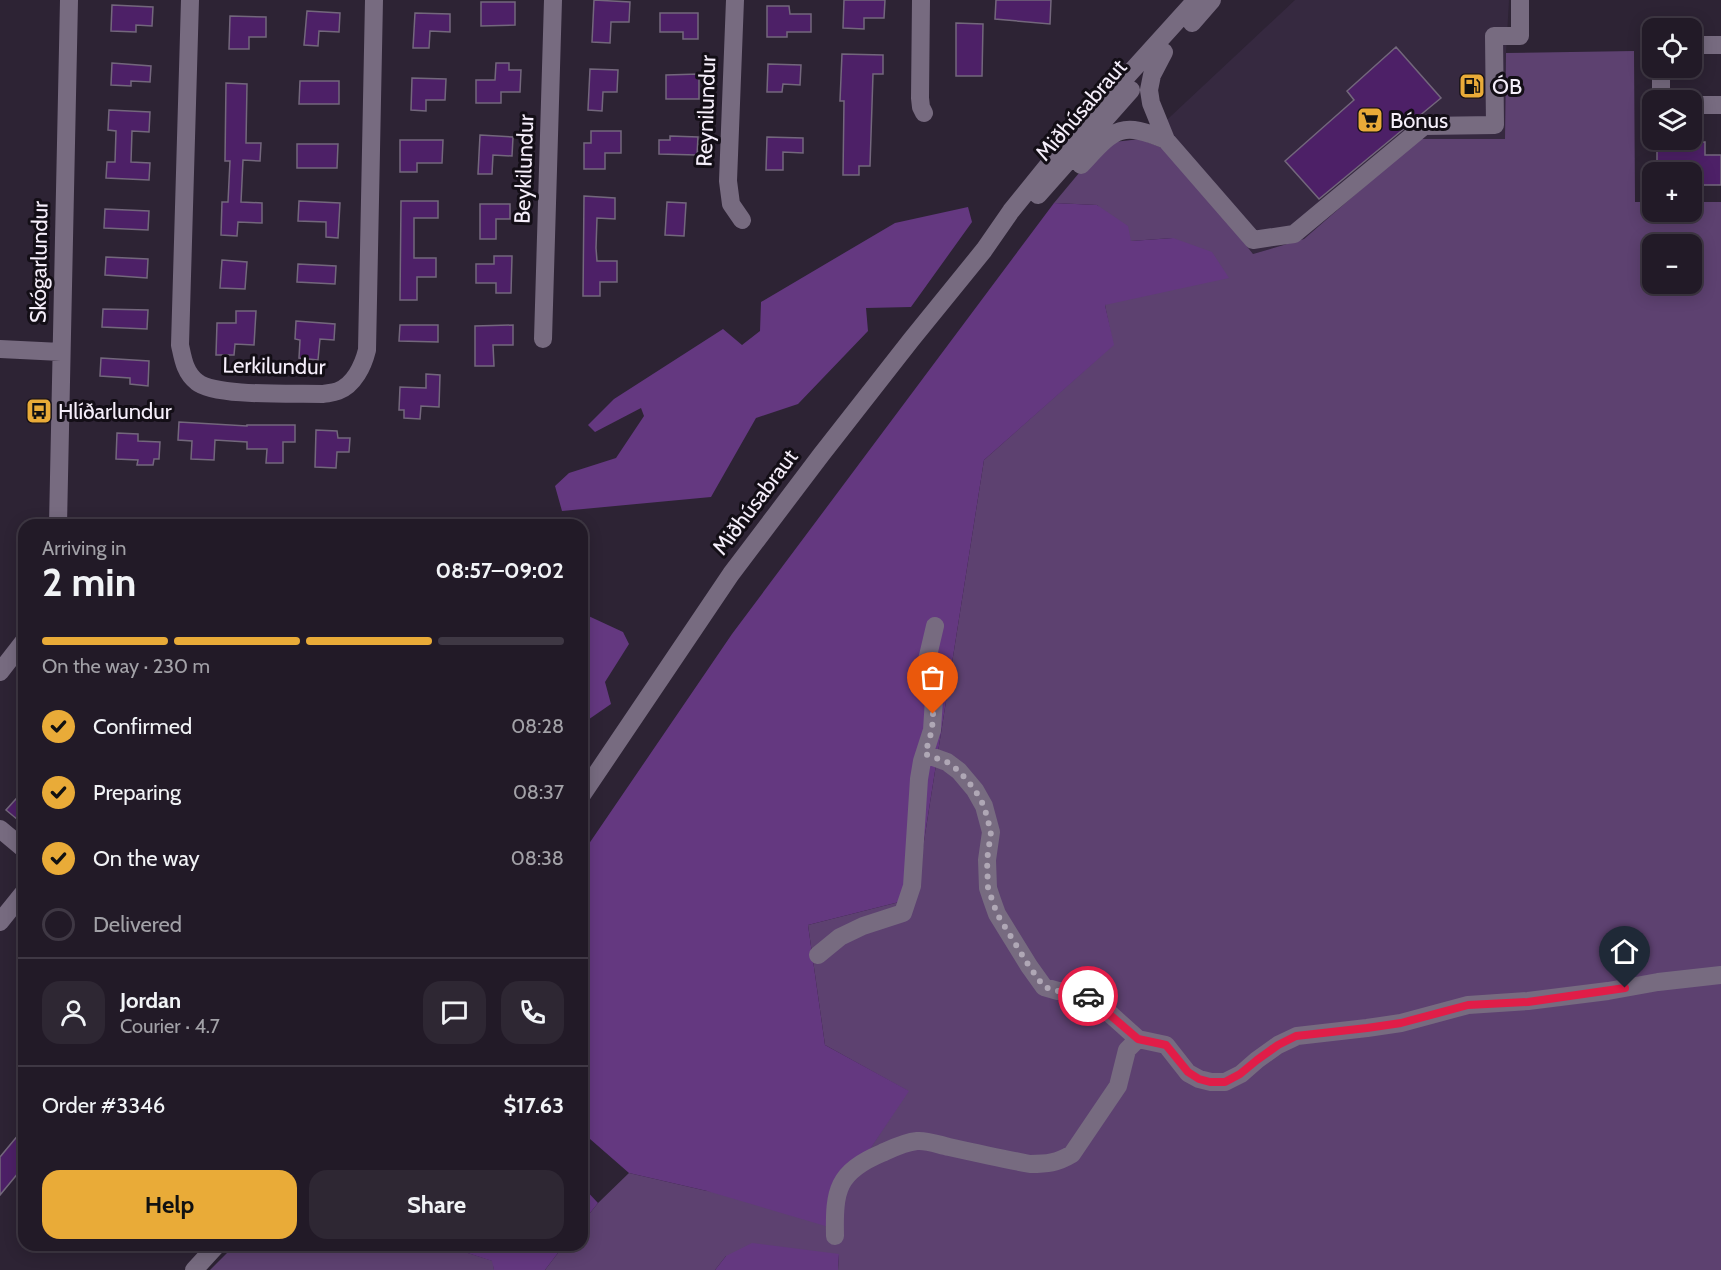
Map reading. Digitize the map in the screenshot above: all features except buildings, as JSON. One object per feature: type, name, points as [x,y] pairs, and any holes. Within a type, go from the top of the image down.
[{"type":"street","name":"Skógarlundur","points":[[58,519],[69,0]]},
{"type":"street","name":"Lerkilundur","points":[[190,0],[180,345],[184,365],[196,382],[204,387],[224,392],[323,394],[339,391],[349,383],[364,361],[367,350],[374,0]]},
{"type":"street","name":"Beykilundur","points":[[543,339],[553,0]]},
{"type":"street","name":"Reynilundur","points":[[735,0],[728,181],[731,204],[742,220]]},
{"type":"street","points":[[921,0],[920,98],[924,113]]},
{"type":"street","name":"Miðhúsabraut","points":[[588,786],[731,574],[835,437],[1062,148],[1196,0]]},
{"type":"street","name":"Miðhúsabraut","points":[[984,250],[1016,222],[1212,0]]},
{"type":"street","points":[[1164,52],[1152,75],[1149,90],[1151,103],[1166,140],[1253,240],[1294,234],[1424,126],[1495,125],[1494,36],[1520,36],[1520,0]]},
{"type":"street","points":[[1702,45],[1721,45]]},
{"type":"street","points":[[1702,105],[1721,105]]},
{"type":"street","points":[[1028,207],[1078,168],[1104,140],[1118,132],[1132,129],[1166,140]]},
{"type":"street","points":[[0,349],[61,352]]},
{"type":"street","points":[[818,955],[840,937],[863,926],[903,913],[912,886],[919,779],[932,730],[933,699],[927,682],[927,660],[935,626]]},
{"type":"street","points":[[0,672],[18,649]]},
{"type":"street","points":[[925,754],[947,762],[959,771],[975,790],[984,806],[991,832],[987,860],[988,888],[997,914],[1044,987],[1058,991],[1081,991],[1138,1039],[1166,1045],[1188,1072],[1199,1079],[1225,1082],[1240,1074],[1278,1045],[1296,1036],[1401,1023],[1468,1005],[1528,1002],[1721,975]]},
{"type":"street","points":[[0,829],[18,844]]},
{"type":"street","points":[[0,922],[18,900]]},
{"type":"street","points":[[835,1236],[834,1211],[841,1183],[854,1168],[899,1145],[919,1140],[1030,1164],[1060,1161],[1072,1154],[1118,1086],[1127,1050],[1138,1039]]},
{"type":"street","points":[[194,1270],[211,1251]]},
{"type":"shaded area","points":[[1295,0],[1509,0],[1505,139],[1419,139],[1304,239],[1253,254],[1155,131]]},
{"type":"shaded area","points":[[1634,51],[1635,202],[1642,202],[1642,222],[1702,222],[1702,202],[1721,202],[1721,1270],[838,1270],[839,1254],[726,1256],[715,1270],[545,1270],[559,1251],[588,1251],[588,1216],[629,1173],[707,1191],[838,1197],[908,1091],[825,1045],[808,925],[915,898],[984,460],[1113,345],[1105,305],[1173,238],[1131,241],[1097,205],[1054,203],[1079,173],[1114,142],[1140,139],[1172,152],[1253,254],[1304,239],[1419,139],[1505,139],[1506,53]]},
{"type":"shaded area","points":[[1054,203],[1097,205],[1128,226],[1131,241],[1173,238],[1212,252],[1229,278],[1105,305],[1114,345],[984,460],[915,898],[808,925],[825,1045],[909,1091],[838,1197],[839,1230],[707,1191],[629,1173],[588,1137],[588,845],[732,634]]},
{"type":"shaded area","points":[[968,207],[972,222],[911,307],[866,308],[868,331],[798,404],[756,418],[711,497],[562,511],[555,486],[569,473],[616,458],[644,416],[641,408],[595,432],[588,425],[614,399],[723,329],[742,345],[760,331],[761,302],[895,223]]},
{"type":"shaded area","points":[[588,616],[623,632],[629,644],[605,682],[611,704],[588,720]]},
{"type":"shaded area","points":[[588,1192],[598,1203],[588,1216]]},
{"type":"shaded area","points":[[752,1243],[839,1254],[838,1270],[715,1270],[726,1256]]},
{"type":"shaded area","points":[[229,1251],[462,1251],[493,1261],[494,1270],[210,1270]]},
{"type":"shaded area","points":[[461,1251],[559,1251],[545,1270],[494,1270],[492,1261]]},
{"type":"way so far","points":[[933,714],[932,730],[925,754],[947,762],[959,771],[975,790],[984,806],[991,832],[987,860],[988,888],[997,914],[1044,987],[1058,991],[1081,991],[1088,996]]},
{"type":"place","name":"ÓB","points":[[1472,86]]},
{"type":"place","name":"Bónus","points":[[1370,120]]},
{"type":"place","name":"Hlíðarlundur","points":[[39,411]]},
{"type":"route","points":[[1088,996],[1138,1039],[1166,1045],[1188,1072],[1199,1079],[1225,1082],[1240,1074],[1278,1045],[1296,1036],[1401,1023],[1468,1005],[1528,1002],[1625,988]]}]
